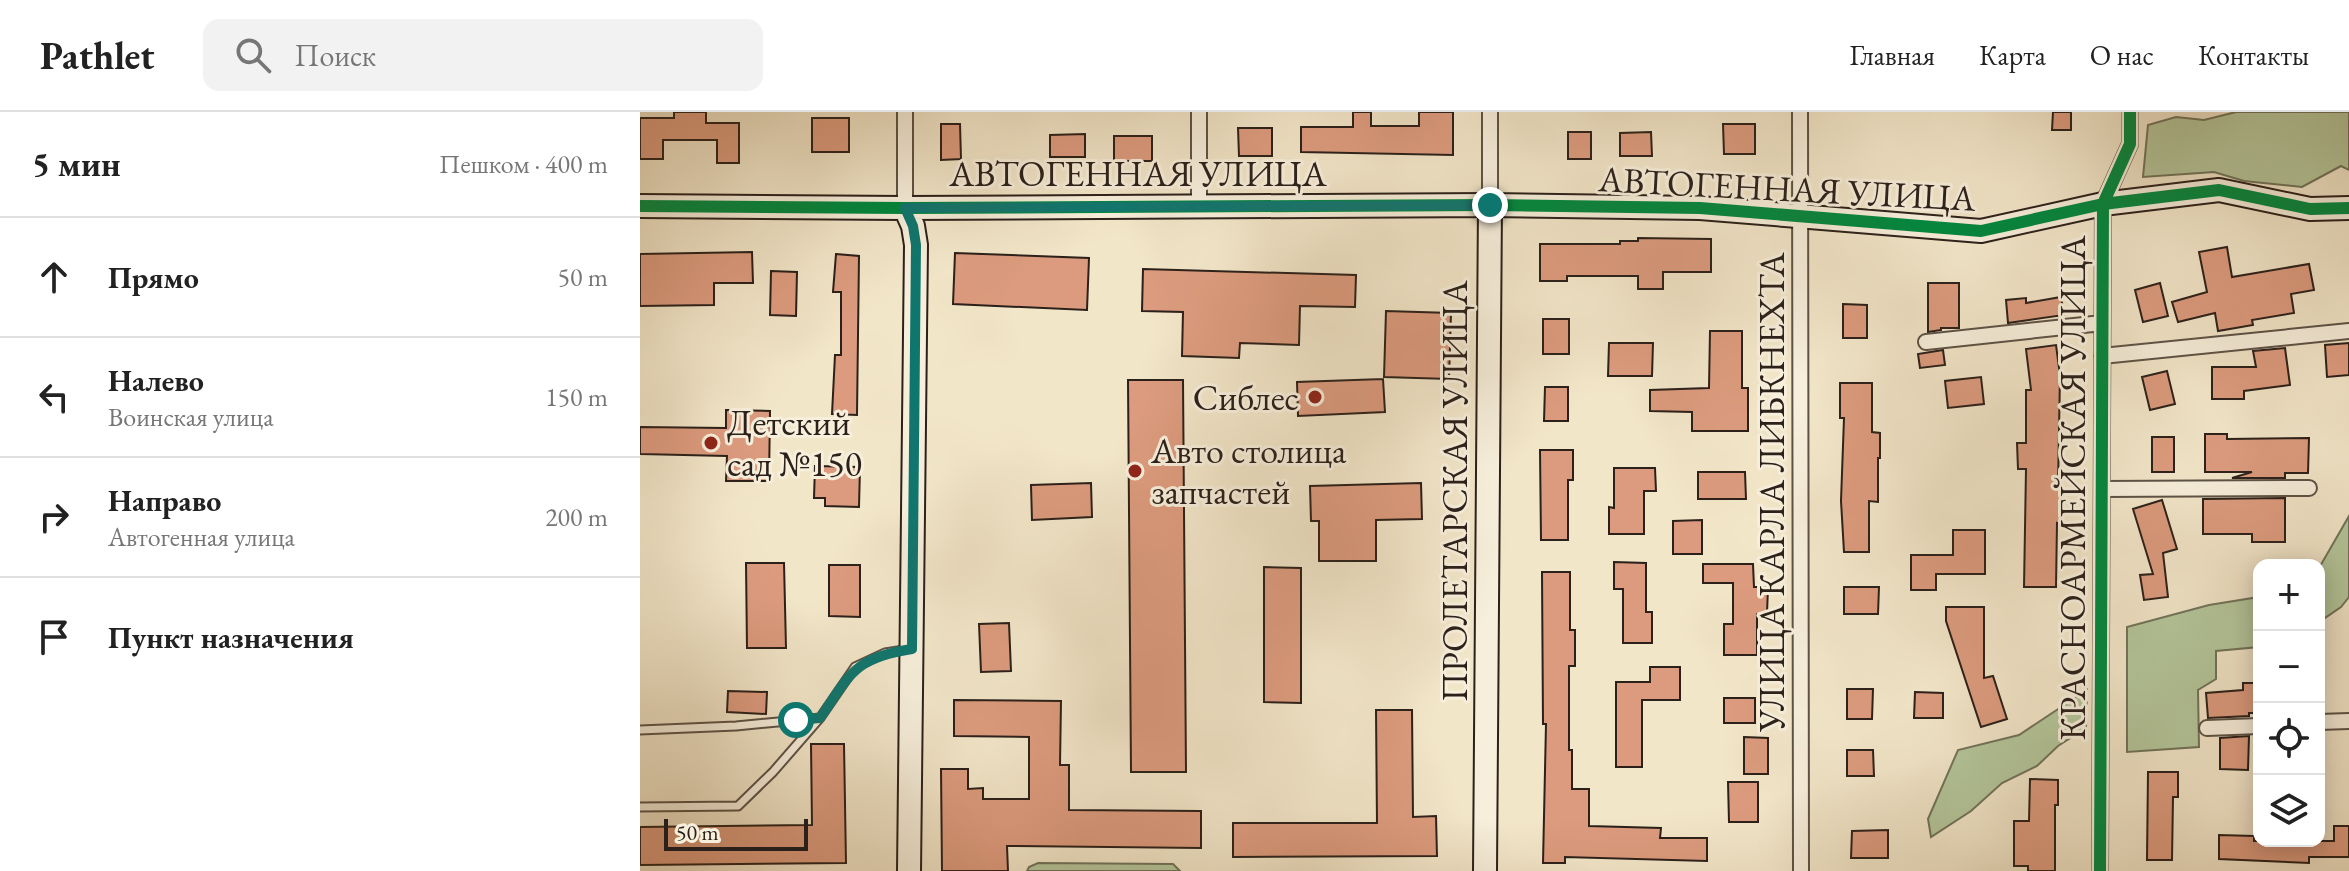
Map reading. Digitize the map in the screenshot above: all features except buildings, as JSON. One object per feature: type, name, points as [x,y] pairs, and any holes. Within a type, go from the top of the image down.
[{"type":"street","points":[[905,112],[905,208],[913,226],[916,245],[909,871]]},
{"type":"street","points":[[1199,112],[1199,208]]},
{"type":"street","name":"ПРОЛЕТАРСКАЯ УЛИЦА","points":[[1485,871],[1490,112]]},
{"type":"street","name":"УЛИЦА КАРЛА ЛИБКНЕХТА","points":[[1800,112],[1801,871]]},
{"type":"street","name":"КРАСНОАРМЕЙСКАЯ УЛИЦА","points":[[2100,871],[2103,204],[2130,144],[2130,112]]},
{"type":"street","name":"АВТОГЕННАЯ УЛИЦА","points":[[640,206],[1199,208],[1490,205],[1700,208],[1981,231],[2103,204],[2219,190],[2310,209],[2349,208]]},
{"type":"street","points":[[1926,342],[2102,323]]},
{"type":"street","points":[[2102,356],[2349,331]]},
{"type":"street","points":[[2102,489],[2309,488]]},
{"type":"street","points":[[2325,722],[2349,721]]},
{"type":"street","points":[[2207,728],[2253,726]]},
{"type":"lane","points":[[640,807],[738,806],[773,772],[820,718],[855,667],[885,653],[912,649]]},
{"type":"lane","points":[[640,730],[820,718]]},
{"type":"green space","points":[[2236,112],[2349,112],[2349,170],[2341,166],[2302,187],[2244,181],[2214,172],[2143,177],[2148,125],[2176,117],[2204,120]]},
{"type":"green space","points":[[2349,516],[2349,597],[2325,618],[2325,559]]},
{"type":"green space","points":[[2253,598],[2253,648],[2216,651],[2216,679],[2198,690],[2199,747],[2127,752],[2127,627],[2209,605]]},
{"type":"green space","points":[[2087,690],[2086,728],[2058,746],[2037,766],[2002,783],[1971,811],[1931,837],[1928,819],[1958,750],[2019,735]]},
{"type":"green space","points":[[1038,863],[1173,864],[1180,871],[1027,871]]},
{"type":"cycle path","points":[[2100,871],[2103,204],[2130,144],[2130,112]]},
{"type":"cycle path","points":[[640,206],[1490,205],[1700,208],[1981,231],[2103,204],[2219,190],[2310,209],[2349,208]]},
{"type":"place","name":"Сиблес","points":[[1315,397]]},
{"type":"place","name":"Детский сад №150","points":[[711,443]]},
{"type":"place","name":"Авто столица запчастей","points":[[1135,471]]},
{"type":"route","points":[[796,720],[820,718],[855,667],[885,653],[912,649],[916,245],[913,226],[905,208],[1490,205]]}]
